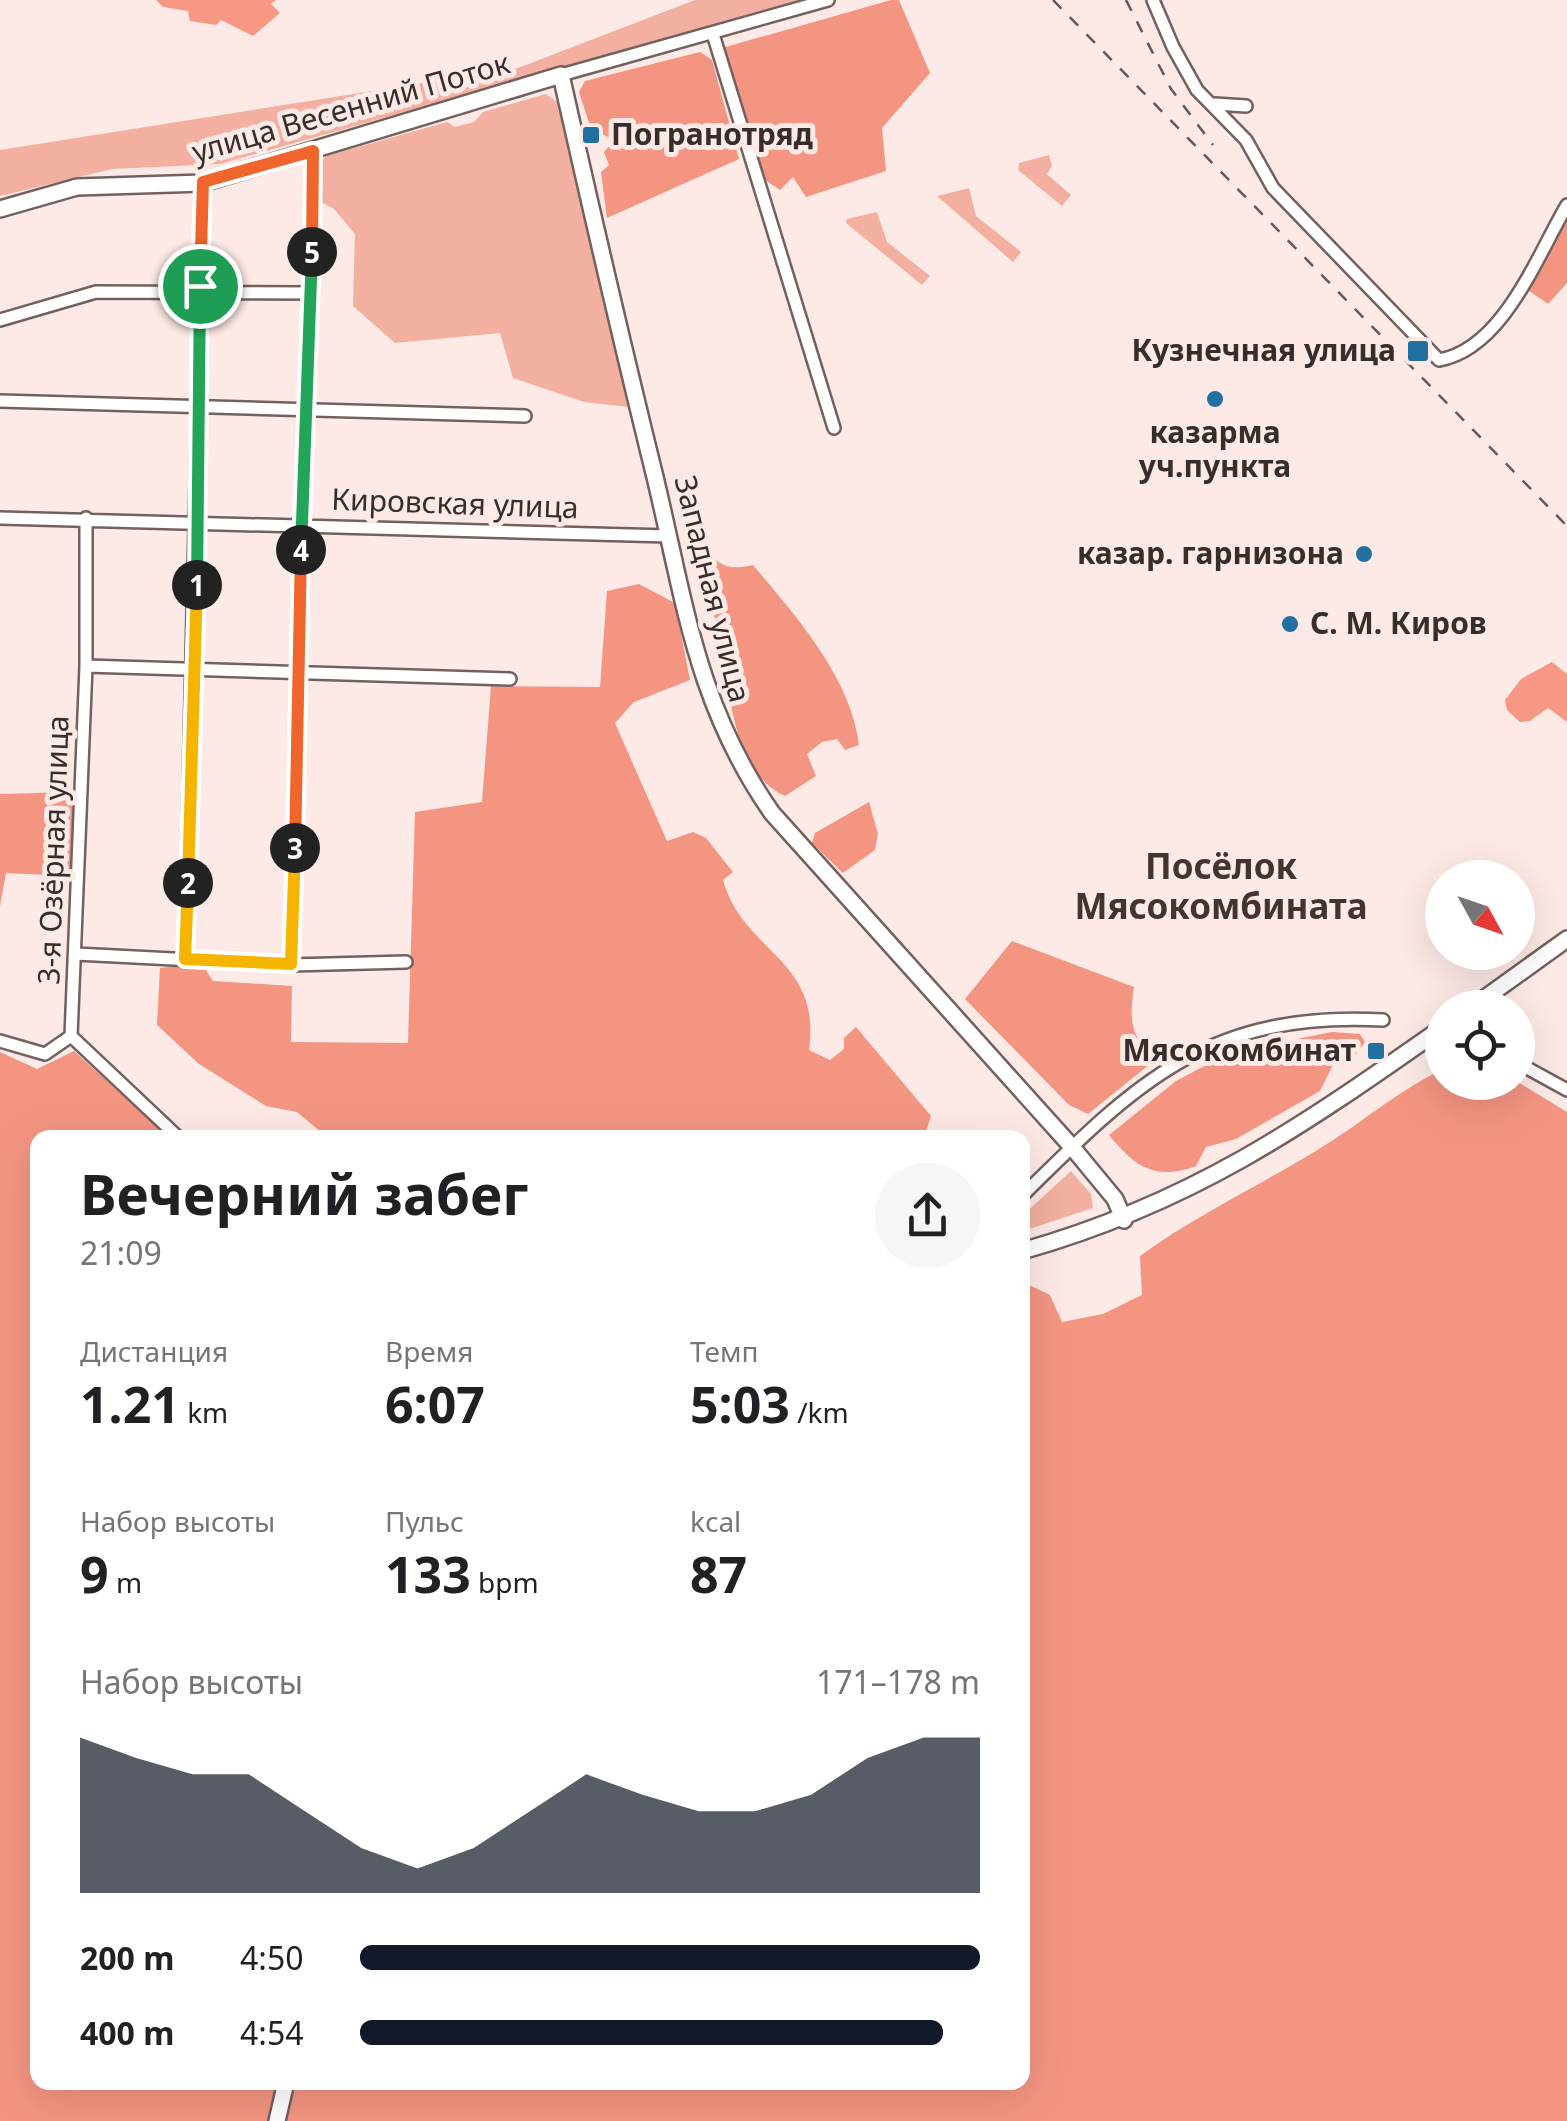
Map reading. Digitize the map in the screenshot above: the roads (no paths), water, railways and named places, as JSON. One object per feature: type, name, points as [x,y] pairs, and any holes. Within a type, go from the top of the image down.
[{"type":"street","name":"улица Весенний Поток","points":[[0,209],[77,187],[203,182],[828,0]]},
{"type":"street","points":[[1154,0],[1172,47],[1197,90],[1215,104],[1246,140],[1274,188],[1439,360],[1458,357],[1480,342],[1506,308],[1567,205]]},
{"type":"street","points":[[713,34],[834,428]]},
{"type":"street","name":"Западная улица","points":[[562,75],[714,712],[744,774],[772,813],[1072,1147],[1115,1199],[1124,1220]]},
{"type":"street","points":[[1215,104],[1246,106]]},
{"type":"street","points":[[291,964],[313,151]]},
{"type":"street","points":[[185,959],[195,671],[203,182]]},
{"type":"street","points":[[0,320],[96,292],[312,293]]},
{"type":"street","points":[[0,401],[524,416]]},
{"type":"street","name":"Кировская улица","points":[[1,514],[669,536]]},
{"type":"street","name":"3-я Озёрная улица","points":[[71,1036],[86,666],[86,518]]},
{"type":"street","points":[[86,666],[510,679]]},
{"type":"street","points":[[1497,990],[1567,939]]},
{"type":"street","points":[[76,954],[291,964],[406,962]]},
{"type":"street","points":[[1030,1188],[1136,1089],[1181,1058],[1224,1039],[1289,1022],[1382,1020]]},
{"type":"street","points":[[0,1041],[25,1052],[45,1054],[71,1036],[171,1130]]},
{"type":"street","points":[[1030,1249],[1124,1220],[1191,1190],[1268,1146],[1425,1040]]},
{"type":"street","points":[[1535,1073],[1567,1090]]},
{"type":"street","points":[[277,2121],[284,2090]]},
{"type":"railway","points":[[1053,0],[1567,526]]},
{"type":"railway","points":[[1126,0],[1171,89],[1213,145]]},
{"type":"place","name":"Погранотряд","points":[[591,135]]},
{"type":"place","name":"Кузнечная улица","points":[[1418,351]]},
{"type":"place","name":"казарма уч.пункта","points":[[1215,399]]},
{"type":"place","name":"казар. гарнизона","points":[[1364,554]]},
{"type":"place","name":"С. М. Киров","points":[[1290,624]]},
{"type":"place","name":"Мясокомбинат","points":[[1376,1051]]},
{"type":"district","name":"Посёлок Мясокомбината","points":[[1221,887]]}]
